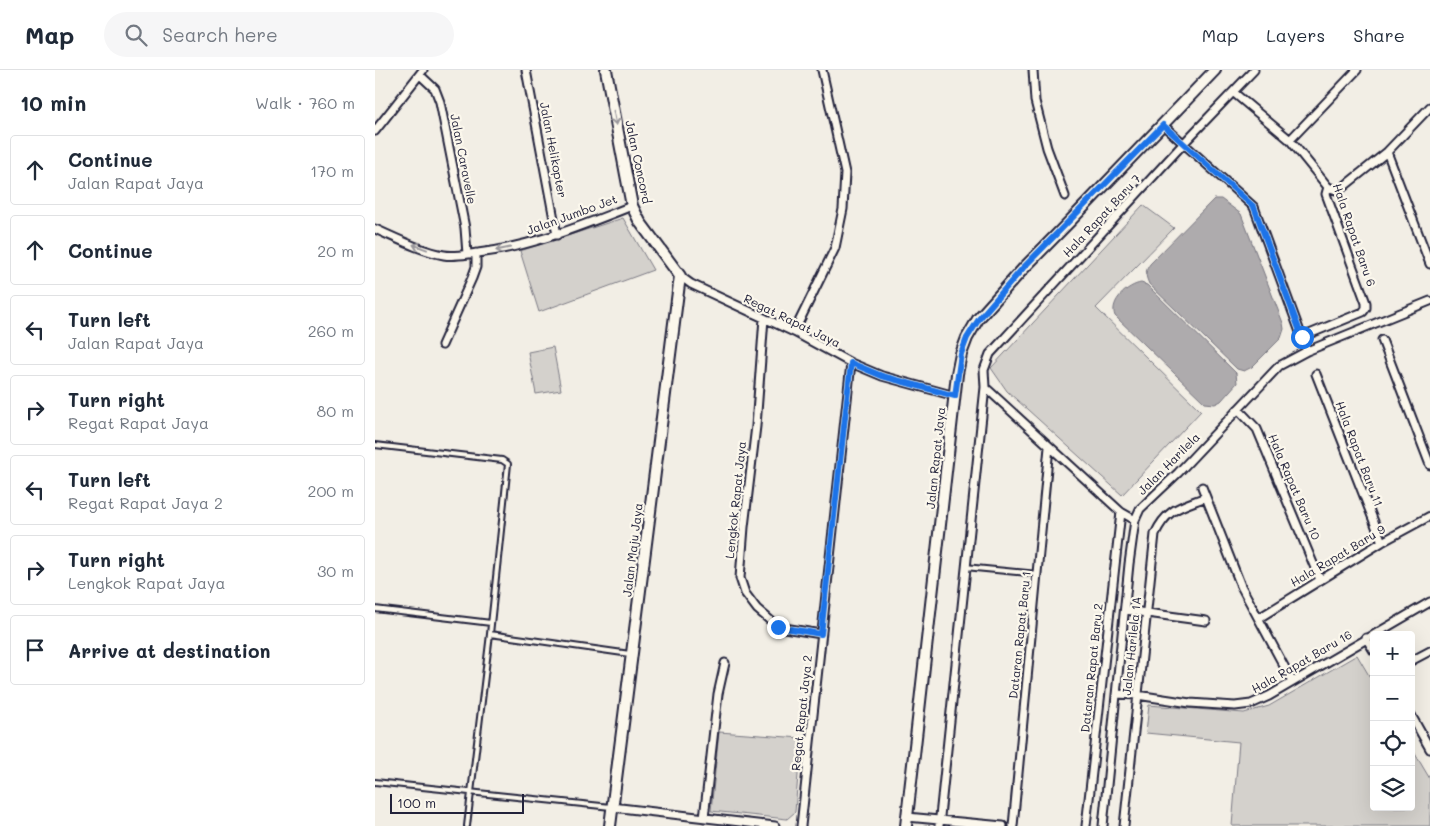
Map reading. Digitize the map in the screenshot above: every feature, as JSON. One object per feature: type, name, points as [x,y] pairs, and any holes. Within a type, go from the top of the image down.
[{"type":"street","name":"Jalan Helikopter","points":[[525,70],[557,235]]},
{"type":"street","name":"Jalan Concord","points":[[606,70],[632,206],[640,222],[680,276]]},
{"type":"street","points":[[794,332],[835,248],[843,209],[845,173],[822,70]]},
{"type":"street","points":[[1033,70],[1035,101],[1047,148],[1065,196]]},
{"type":"street","name":"Jalan Rapat Jaya","points":[[907,821],[955,396],[961,354],[967,338],[979,319],[1023,268],[1215,70]]},
{"type":"street","name":"Hala Rapat Baru 7","points":[[985,386],[984,370],[990,354],[1184,143],[1254,70]]},
{"type":"street","points":[[1290,140],[1357,70]]},
{"type":"street","points":[[375,132],[422,72]]},
{"type":"street","name":"Jalan Caravelle","points":[[422,72],[435,89],[440,102],[465,228],[467,254]]},
{"type":"street","name":"Hala Rapat Baru 6","points":[[1233,92],[1290,140],[1328,188],[1326,194],[1367,303],[1363,312],[1302,337]]},
{"type":"street","points":[[1328,188],[1335,190],[1342,188],[1387,152],[1430,106]]},
{"type":"street","points":[[1163,125],[1254,207],[1307,351]]},
{"type":"street","points":[[1387,152],[1430,264]]},
{"type":"street","name":"Jalan Jumbo Jet","points":[[375,229],[444,255],[467,254],[531,243],[632,206]]},
{"type":"street","points":[[443,345],[472,278],[476,266],[476,253]]},
{"type":"street","name":"Regat Rapat Jaya","points":[[680,276],[691,284],[794,332],[851,363],[882,376],[955,396]]},
{"type":"street","name":"Jalan Maju Jaya","points":[[610,826],[680,276]]},
{"type":"street","name":"Jalan Harilela","points":[[1103,826],[1135,520],[1139,509],[1177,473],[1279,366],[1307,351],[1430,301]]},
{"type":"street","name":"Lengkok Rapat Jaya","points":[[764,318],[756,426],[740,578],[745,593],[757,609],[778,627],[821,634]]},
{"type":"street","points":[[1382,340],[1430,464]]},
{"type":"street","name":"Regat Rapat Jaya 2","points":[[801,826],[851,363]]},
{"type":"street","name":"Hala Rapat Baru 11","points":[[1316,374],[1382,542]]},
{"type":"street","points":[[985,386],[1121,512],[1135,520]]},
{"type":"street","points":[[939,823],[985,386]]},
{"type":"street","name":"Hala Rapat Baru 10","points":[[1238,409],[1257,429],[1321,580]]},
{"type":"street","name":"Dataran Rapat Baru 1","points":[[1013,826],[1049,447]]},
{"type":"street","points":[[1203,487],[1241,586],[1293,681]]},
{"type":"street","name":"Jalan Harilela 1A","points":[[1124,826],[1155,534],[1160,522],[1166,515],[1206,497]]},
{"type":"street","name":"Dataran Rapat Baru 2","points":[[1086,826],[1121,512]]},
{"type":"street","name":"Hala Rapat Baru 9","points":[[1259,618],[1382,542],[1430,516]]},
{"type":"street","name":"Hala Rapat Baru 16","points":[[1116,694],[1137,694],[1191,703],[1235,706],[1251,704],[1269,696],[1430,602]]},
{"type":"street","points":[[1125,610],[1206,621]]},
{"type":"street","points":[[1366,638],[1370,644]]},
{"type":"street","points":[[1415,659],[1430,651]]},
{"type":"street","points":[[704,818],[718,694],[725,663]]},
{"type":"street","points":[[1414,721],[1430,749]]},
{"type":"street","points":[[612,808],[775,826]]},
{"type":"street","points":[[907,821],[1003,826]]},
{"type":"lane","points":[[375,445],[502,460],[508,464],[467,826]]},
{"type":"lane","points":[[965,566],[1037,574]]},
{"type":"lane","points":[[375,609],[491,624]]},
{"type":"lane","points":[[490,634],[632,654]]},
{"type":"lane","points":[[375,782],[612,808]]},
{"type":"shaded area","points":[[1214,199],[1221,199],[1241,214],[1283,323],[1284,329],[1281,338],[1252,367],[1244,371],[1237,369],[1149,284],[1146,276],[1146,271],[1150,264]]},
{"type":"shaded area","points":[[1143,205],[1174,228],[1096,308],[1201,411],[1122,495],[1007,391],[991,368]]},
{"type":"shaded area","points":[[623,218],[653,270],[539,312],[520,251]]},
{"type":"shaded area","points":[[1141,283],[1147,285],[1236,373],[1237,383],[1221,401],[1215,404],[1205,403],[1115,316],[1114,310],[1117,299],[1125,290]]},
{"type":"shaded area","points":[[553,347],[561,390],[536,394],[528,352]]},
{"type":"shaded area","points":[[1357,655],[1370,677],[1370,811],[1415,811],[1415,754],[1430,779],[1430,826],[1232,826],[1239,742],[1146,733],[1149,705],[1244,713],[1269,706]]},
{"type":"shaded area","points":[[719,732],[801,738],[795,812],[787,819],[711,811]]},
{"type":"route","points":[[778,627],[821,634],[851,363],[882,376],[955,396],[961,354],[967,338],[979,319],[1023,268],[1163,125],[1254,207],[1302,337]]}]
